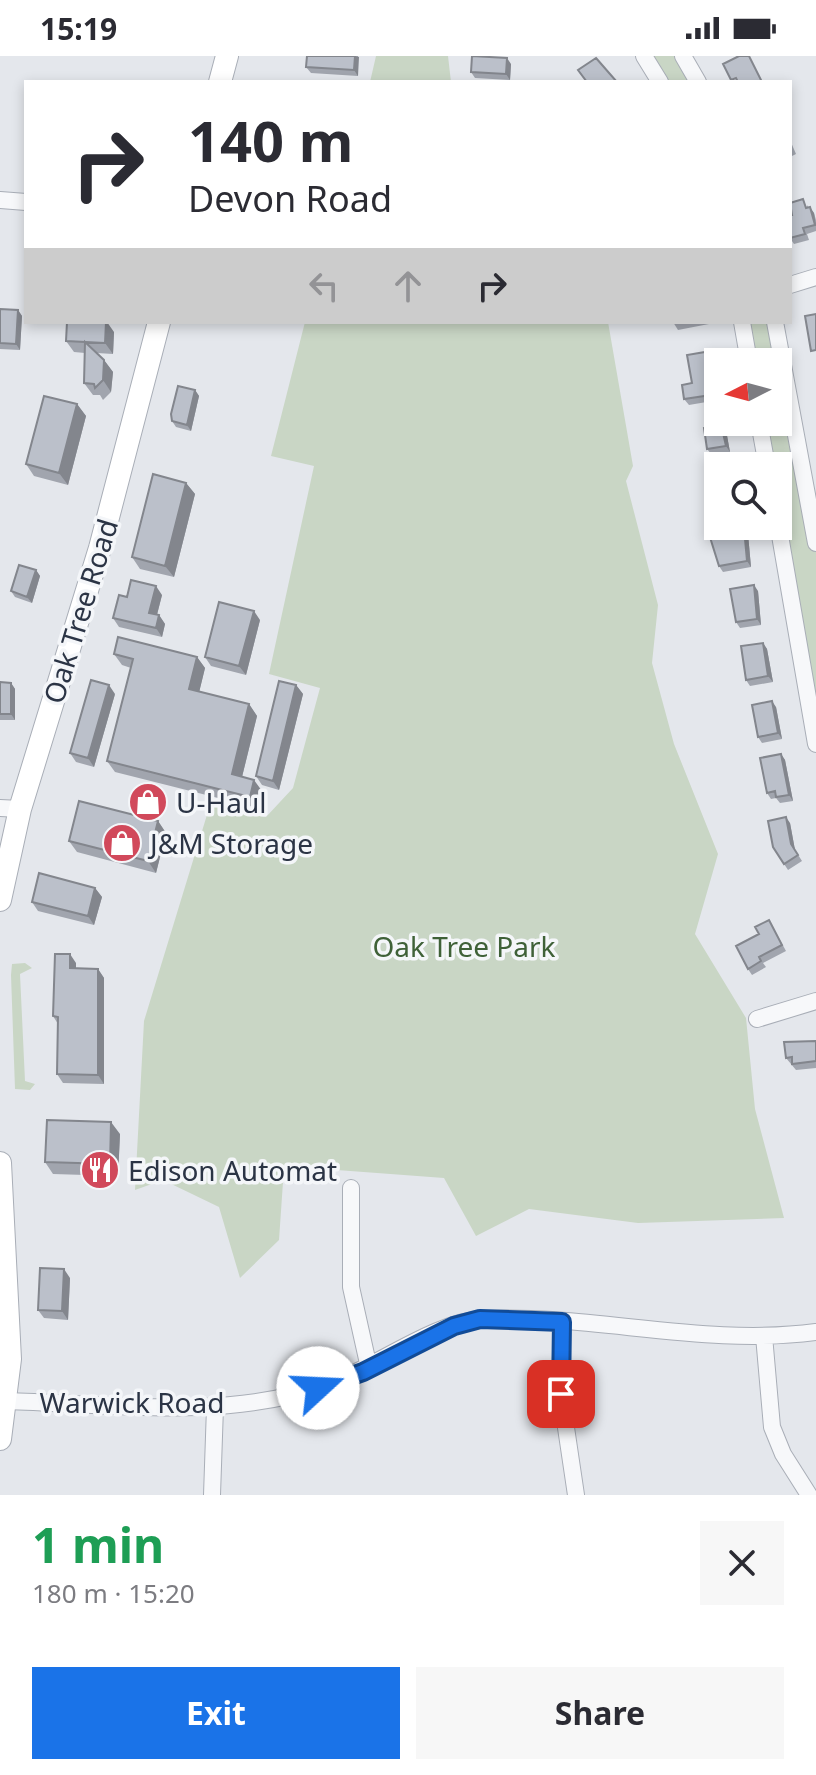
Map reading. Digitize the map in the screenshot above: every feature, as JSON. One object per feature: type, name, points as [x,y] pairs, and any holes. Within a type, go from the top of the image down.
[{"type":"main road","points":[[221,80],[227,56]]},
{"type":"main road","name":"Oak Tree Road","points":[[0,900],[10,808],[100,548],[158,324]]},
{"type":"main road","points":[[0,1163],[7,1401],[0,1439]]},
{"type":"street","points":[[644,56],[659,80]]},
{"type":"street","points":[[683,56],[697,80]]},
{"type":"street","points":[[0,200],[24,202]]},
{"type":"street","points":[[792,284],[816,277]]},
{"type":"street","points":[[742,324],[747,348]]},
{"type":"street","points":[[775,324],[816,543]]},
{"type":"street","points":[[782,540],[809,657],[816,744]]},
{"type":"street","points":[[757,1019],[816,1001]]},
{"type":"street","points":[[351,1188],[351,1287],[369,1368]]},
{"type":"street","name":"Warwick Road","points":[[7,1401],[215,1407],[318,1388],[369,1368],[433,1334],[480,1319],[764,1336],[816,1332]]},
{"type":"street","points":[[562,1322],[561,1394],[576,1495]]},
{"type":"street","points":[[764,1336],[772,1427],[783,1454],[809,1495]]},
{"type":"street","points":[[212,1495],[215,1407]]},
{"type":"green space","points":[[376,56],[448,56],[451,80],[370,80]]},
{"type":"green space","points":[[644,56],[683,56],[697,80],[659,80]]},
{"type":"green space","name":"Oak Tree Park","points":[[304,324],[608,324],[633,466],[626,481],[658,605],[652,663],[674,744],[718,854],[695,934],[746,1018],[755,1109],[784,1218],[638,1223],[529,1209],[476,1236],[444,1178],[310,1168],[283,1182],[279,1240],[240,1278],[219,1207],[163,1180],[135,1190],[144,1021],[210,805],[266,817],[293,788],[320,688],[269,674],[314,466],[271,456]]},
{"type":"green space","points":[[742,324],[775,324],[780,348],[747,348]]},
{"type":"green space","points":[[792,414],[816,543],[816,744],[781,540],[792,540],[792,452],[764,452],[762,436],[792,436]]},
{"type":"green space","points":[[25,963],[32,968],[20,974],[25,1081],[35,1084],[30,1090],[15,1089],[11,975],[12,964]]},
{"type":"building","points":[[307,56],[355,56],[354,70],[306,67]]},
{"type":"building","points":[[472,56],[507,58],[506,74],[471,72]]},
{"type":"building","points":[[739,56],[749,56],[761,80],[731,80],[723,64]]},
{"type":"building","points":[[596,58],[615,80],[586,80],[578,70]]},
{"type":"building","points":[[803,199],[806,208],[810,207],[815,225],[803,228],[805,234],[792,237],[792,215],[792,202]]},
{"type":"building","points":[[0,309],[18,310],[16,344],[0,343]]},
{"type":"building","points":[[816,314],[816,350],[811,351],[805,316]]},
{"type":"building","points":[[67,324],[106,324],[105,343],[66,341]]},
{"type":"building","points":[[85,342],[104,360],[103,380],[95,388],[94,384],[84,383]]},
{"type":"building","points":[[704,352],[704,396],[684,399],[682,385],[692,383],[687,355]]},
{"type":"building","points":[[178,386],[195,390],[187,425],[172,421]]},
{"type":"building","points":[[44,396],[77,404],[59,473],[26,464]]},
{"type":"building","points":[[705,436],[724,436],[726,446],[707,449]]},
{"type":"building","points":[[153,474],[186,483],[165,566],[132,557]]},
{"type":"building","points":[[711,540],[745,540],[747,561],[719,566]]},
{"type":"building","points":[[19,565],[36,570],[27,597],[11,591]]},
{"type":"building","points":[[131,580],[156,586],[149,613],[159,615],[156,628],[113,618],[119,595],[127,597]]},
{"type":"building","points":[[754,585],[757,619],[736,622],[730,589]]},
{"type":"building","points":[[219,602],[254,611],[239,666],[205,657]]},
{"type":"building","points":[[118,637],[197,657],[189,689],[249,704],[232,774],[254,780],[250,797],[107,761],[133,659],[114,654]]},
{"type":"building","points":[[763,643],[768,676],[746,680],[741,646]]},
{"type":"building","points":[[91,680],[109,685],[88,758],[70,753]]},
{"type":"building","points":[[279,681],[296,685],[273,781],[256,776]]},
{"type":"building","points":[[0,682],[11,683],[11,714],[0,714]]},
{"type":"building","points":[[772,701],[778,733],[758,737],[752,705]]},
{"type":"building","points":[[781,754],[789,795],[776,797],[775,791],[767,793],[760,758]]},
{"type":"building","name":"J&M Storage","points":[[79,801],[158,821],[148,861],[69,841]]},
{"type":"building","points":[[786,817],[791,844],[798,855],[784,864],[773,847],[768,821]]},
{"type":"building","points":[[39,873],[95,888],[88,916],[32,902]]},
{"type":"building","points":[[769,920],[782,945],[759,957],[761,961],[748,969],[736,946],[759,934],[755,927]]},
{"type":"building","points":[[55,954],[70,954],[70,968],[98,969],[98,1075],[57,1074],[58,1017],[53,1016]]},
{"type":"building","points":[[816,1041],[816,1061],[792,1064],[792,1057],[786,1058],[784,1042]]},
{"type":"building","points":[[47,1120],[111,1122],[110,1164],[45,1162]]},
{"type":"building","points":[[40,1268],[64,1269],[62,1311],[38,1310]]},
{"type":"place","name":"U-Haul","points":[[148,802]]},
{"type":"place","name":"J&M Storage","points":[[122,843]]},
{"type":"place","name":"Edison Automat","points":[[100,1170]]},
{"type":"route","points":[[318,1388],[363,1372],[433,1334],[480,1319],[562,1322],[561,1394]]}]
